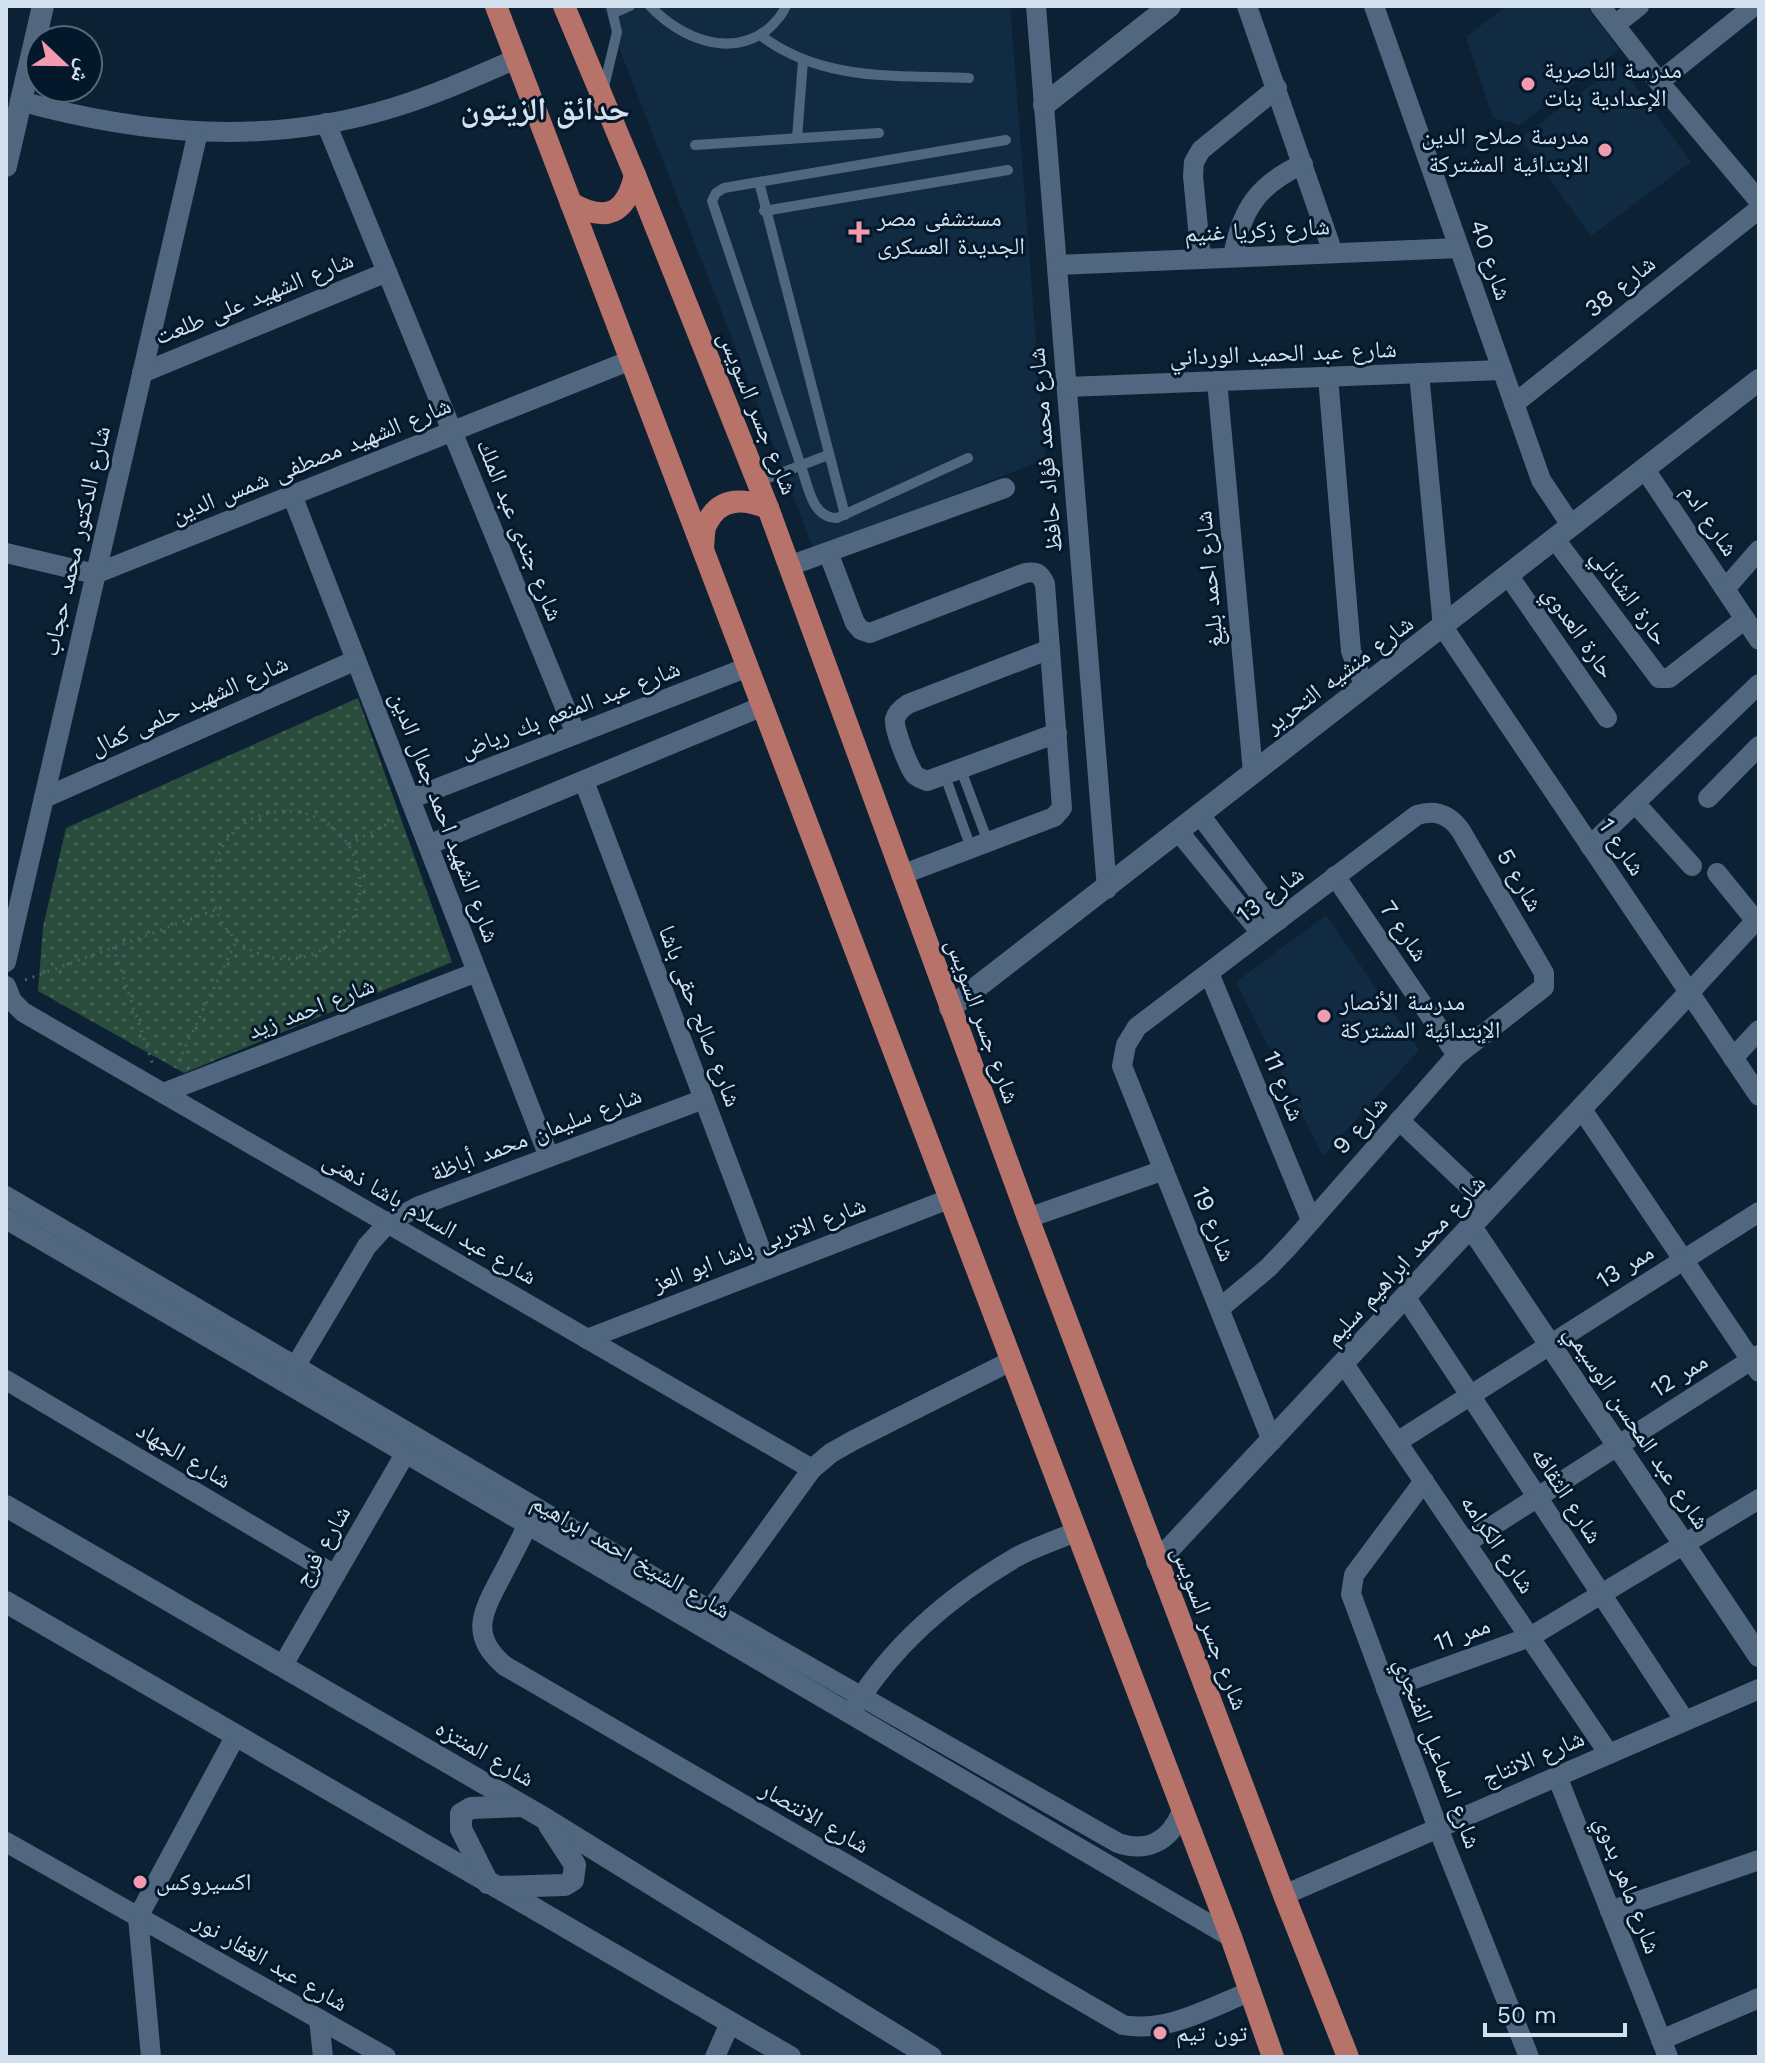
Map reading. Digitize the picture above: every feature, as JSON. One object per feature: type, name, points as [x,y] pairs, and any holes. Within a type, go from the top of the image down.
[{"type":"main road","points":[[496,6],[1181,1813],[1231,1937],[1273,2057]]},
{"type":"main road","name":"شارع جسر السويس","points":[[564,6],[768,508],[1028,1218],[1348,2057]]},
{"type":"main road","points":[[571,203],[591,214],[613,212],[630,197],[635,175]]},
{"type":"main road","points":[[703,548],[706,524],[722,505],[745,499],[768,508]]},
{"type":"street","points":[[6,166],[43,6]]},
{"type":"street","name":"شارع محمد فؤاد حافظ","points":[[1036,6],[1107,889]]},
{"type":"street","points":[[1044,105],[1170,6]]},
{"type":"street","points":[[1247,6],[1333,253]]},
{"type":"street","points":[[1600,6],[1759,201]]},
{"type":"street","points":[[1615,25],[1639,6]]},
{"type":"street","points":[[1659,82],[1754,6]]},
{"type":"street","name":"شارع 40","points":[[1377,7],[1501,370],[1562,532]]},
{"type":"street","points":[[20,101],[79,117],[138,128],[198,132],[269,130],[326,123],[389,109],[516,59]]},
{"type":"street","points":[[1201,259],[1194,162],[1201,150],[1277,88]]},
{"type":"street","name":"شارع جندى عبد الملك","points":[[326,123],[576,734]]},
{"type":"street","name":"شارع الدكتور محمد حجاب","points":[[6,962],[198,132]]},
{"type":"street","points":[[1233,257],[1237,232],[1247,209],[1263,189],[1283,173],[1303,164]]},
{"type":"street","name":"شارع 38","points":[[1514,404],[1759,209]]},
{"type":"street","name":"شارع زكريا غنيم","points":[[1057,265],[1459,248]]},
{"type":"street","name":"شارع الشهيد على طلعت","points":[[142,373],[387,272]]},
{"type":"street","name":"شارع الشهيد مصطفى شمس الدين","points":[[95,574],[631,360]]},
{"type":"street","name":"شارع عبد الحميد الورداني","points":[[1067,387],[1501,370]]},
{"type":"street","points":[[1419,373],[1443,627]]},
{"type":"street","points":[[1328,377],[1351,651],[1360,675],[1368,684]]},
{"type":"street","name":"شارع منشيه التحرير","points":[[950,1008],[1759,380]]},
{"type":"street","name":"شارع احمد بليغ","points":[[1217,381],[1253,772]]},
{"type":"street","name":"شارع ادم","points":[[1644,468],[1759,640]]},
{"type":"street","points":[[789,566],[1005,488]]},
{"type":"street","name":"شارع الشهيد احمد جمال الدين","points":[[292,495],[549,1157]]},
{"type":"street","name":"حارة الشاذلي","points":[[1562,532],[1659,678],[1669,678],[1745,619]]},
{"type":"street","points":[[1725,589],[1759,550]]},
{"type":"street","points":[[828,552],[855,623],[861,630],[870,633],[1033,571],[1041,575],[1045,584],[1062,808],[1054,817],[901,875]]},
{"type":"street","points":[[6,553],[95,574]]},
{"type":"street","name":"حارة العدوي","points":[[1508,575],[1607,718]]},
{"type":"street","name":"شارع 1","points":[[1443,627],[1759,1096]]},
{"type":"street","points":[[1050,649],[908,704],[900,709],[894,726],[913,772],[927,781],[1057,733]]},
{"type":"street","name":"شارع الشهيد حلمى كمال","points":[[44,798],[356,660]]},
{"type":"street","name":"شارع عبد المنعم بك رياض","points":[[412,805],[576,734],[748,667]]},
{"type":"street","points":[[1590,846],[1759,684]]},
{"type":"street","points":[[428,845],[763,706]]},
{"type":"street","points":[[1708,798],[1759,746]]},
{"type":"street","name":"شارع صالح حقى باشا","points":[[584,781],[768,1269]]},
{"type":"street","points":[[1635,803],[1692,866]]},
{"type":"street","name":"شارع 13","points":[[1137,1027],[1417,815],[1437,813]]},
{"type":"street","name":"شارع 5","points":[[1437,813],[1455,822],[1461,831],[1544,973],[1546,983]]},
{"type":"street","points":[[1200,815],[1279,920]]},
{"type":"street","points":[[1179,832],[1261,933]]},
{"type":"street","points":[[1690,992],[1757,919],[1717,873]]},
{"type":"street","name":"شارع 7","points":[[1335,876],[1457,1055]]},
{"type":"street","name":"شارع احمد زيد","points":[[163,1093],[477,972]]},
{"type":"street","name":"شارع 11","points":[[1209,973],[1311,1220]]},
{"type":"street","name":"شارع 9","points":[[1219,1309],[1268,1268],[1457,1055],[1542,990],[1546,983]]},
{"type":"street","points":[[6,986],[14,1015]]},
{"type":"street","name":"شارع محمد ابراهيم سليم","points":[[1157,1562],[1690,992]]},
{"type":"street","name":"شارع عبد السلام باشا ذهنى","points":[[14,1015],[163,1093],[812,1469]]},
{"type":"street","name":"شارع 19","points":[[1137,1027],[1126,1045],[1122,1066],[1272,1441]]},
{"type":"street","points":[[1733,1058],[1759,1030]]},
{"type":"street","name":"شارع سليمان محمد أباظة","points":[[290,1375],[367,1246],[388,1223],[419,1206],[704,1099]]},
{"type":"street","points":[[1581,1108],[1756,1363]]},
{"type":"street","points":[[1399,1120],[1490,1206]]},
{"type":"street","points":[[1028,1218],[1164,1170]]},
{"type":"street","name":"شارع الشيخ احمد ابراهيم","points":[[6,1196],[290,1375],[405,1454],[1231,1937]]},
{"type":"street","name":"شارع الاتربى باشا ابو العز","points":[[587,1339],[949,1199]]},
{"type":"street","name":"ممر 13","points":[[1397,1442],[1759,1212]]},
{"type":"street","name":"شارع الشيخ احمد ابراهيم","points":[[6,1219],[1128,1846]]},
{"type":"street","name":"شارع عبد المحسن الوسيمي","points":[[1471,1227],[1759,1656]]},
{"type":"street","name":"شارع الثقافه","points":[[1406,1298],[1685,1721]]},
{"type":"street","points":[[710,1610],[812,1469],[831,1453],[1011,1361]]},
{"type":"street","name":"ممر 12","points":[[1466,1543],[1618,1445],[1756,1363]]},
{"type":"street","name":"شارع الكرامه","points":[[1344,1364],[1609,1754]]},
{"type":"street","name":"شارع الجهاد","points":[[6,1380],[335,1575]]},
{"type":"street","name":"شارع فرج","points":[[283,1665],[405,1454]]},
{"type":"street","name":"شارع اسماعيل الفنجري","points":[[1424,1481],[1354,1575],[1351,1584],[1353,1603],[1529,2057]]},
{"type":"street","name":"ممر 11","points":[[1386,1689],[1530,1637],[1759,1499]]},
{"type":"street","name":"شارع المنتزه","points":[[6,1506],[524,1806],[931,2057]]},
{"type":"street","name":"شارع الانتصار","points":[[527,1526],[486,1606],[481,1622],[483,1640],[492,1655],[505,1666],[1123,2025],[1144,2029],[1164,2025],[1249,1992]]},
{"type":"street","points":[[850,1715],[904,1644],[957,1596],[1016,1558],[1075,1532]]},
{"type":"street","points":[[6,1602],[790,2057]]},
{"type":"street","name":"شارع الانتاج","points":[[1284,1895],[1759,1689]]},
{"type":"street","points":[[151,2057],[138,1917],[235,1737]]},
{"type":"street","name":"شارع ماهر بدوي","points":[[1557,1776],[1664,2048]]},
{"type":"street","points":[[492,1885],[461,1829],[461,1814],[471,1808],[524,1806]]},
{"type":"street","points":[[1127,1877],[1134,1865],[1128,1846],[1149,1846],[1166,1837],[1181,1813]]},
{"type":"street","points":[[492,1885],[565,1885],[573,1880],[575,1865],[544,1818]]},
{"type":"street","name":"شارع عبد الغفار نور","points":[[6,1842],[386,2057]]},
{"type":"street","points":[[1610,1911],[1759,1860]]},
{"type":"street","points":[[1664,2048],[1759,1998]]},
{"type":"street","points":[[319,2019],[323,2057]]},
{"type":"street","points":[[715,2057],[730,2023]]},
{"type":"lane","points":[[602,97],[617,32],[612,9],[630,6]]},
{"type":"lane","points":[[650,6],[663,20],[685,34],[710,43],[727,44],[744,42],[760,35],[774,24],[786,6]]},
{"type":"lane","points":[[760,35],[803,61],[831,70],[969,78]]},
{"type":"lane","points":[[797,138],[803,61]]},
{"type":"lane","points":[[695,145],[879,133]]},
{"type":"lane","points":[[968,458],[845,515],[829,518],[817,509],[712,201],[716,193],[724,188],[1006,140]]},
{"type":"lane","points":[[764,211],[1008,170]]},
{"type":"lane","points":[[759,182],[764,211],[845,515]]},
{"type":"lane","points":[[758,482],[828,455]]},
{"type":"lane","points":[[953,773],[980,845]]},
{"type":"lane","points":[[953,773],[980,845]]},
{"type":"path","points":[[349,844],[412,805]]},
{"type":"path","points":[[274,811],[295,811],[316,816],[335,828],[349,844],[359,869],[360,896],[352,921],[335,942],[312,956],[286,961],[259,956],[236,942],[224,927],[215,910],[211,889],[213,867],[222,847],[235,830],[253,818],[274,811]]},
{"type":"path","points":[[6,986],[215,910]]},
{"type":"path","points":[[163,1093],[236,942]]},
{"type":"path","points":[[113,947],[163,1093]]},
{"type":"shaded area","name":"مستشفى مصر الجديدة العسكرى","points":[[603,6],[1010,6],[1045,459],[814,550]]},
{"type":"shaded area","name":"مدرسة الناصرية الإعدادية بنات","points":[[1506,6],[1586,6],[1619,49],[1520,125],[1493,118],[1466,37]]},
{"type":"shaded area","name":"مدرسة صلاح الدين الابتدائية المشتركة","points":[[1619,64],[1691,162],[1591,236],[1520,138]]},
{"type":"shaded area","name":"مدرسة الأنصار الإبتدائية المشتركة","points":[[1326,915],[1419,1050],[1323,1156],[1236,982]]},
{"type":"green space","points":[[358,698],[452,962],[184,1073],[38,991],[43,927],[66,828]]},
{"type":"place","name":"مدرسة الناصرية الإعدادية بنات","points":[[1528,84]]},
{"type":"place","name":"مدرسة صلاح الدين الابتدائية المشتركة","points":[[1605,150]]},
{"type":"place","name":"مستشفى مصر الجديدة العسكرى","points":[[859,232]]},
{"type":"place","name":"مدرسة الأنصار الإبتدائية المشتركة","points":[[1324,1016]]},
{"type":"place","name":"اكسيروكس","points":[[140,1882]]},
{"type":"place","name":"تون تيم","points":[[1160,2033]]},
{"type":"district","name":"حدائق الزيتون","points":[[545,109]]}]
